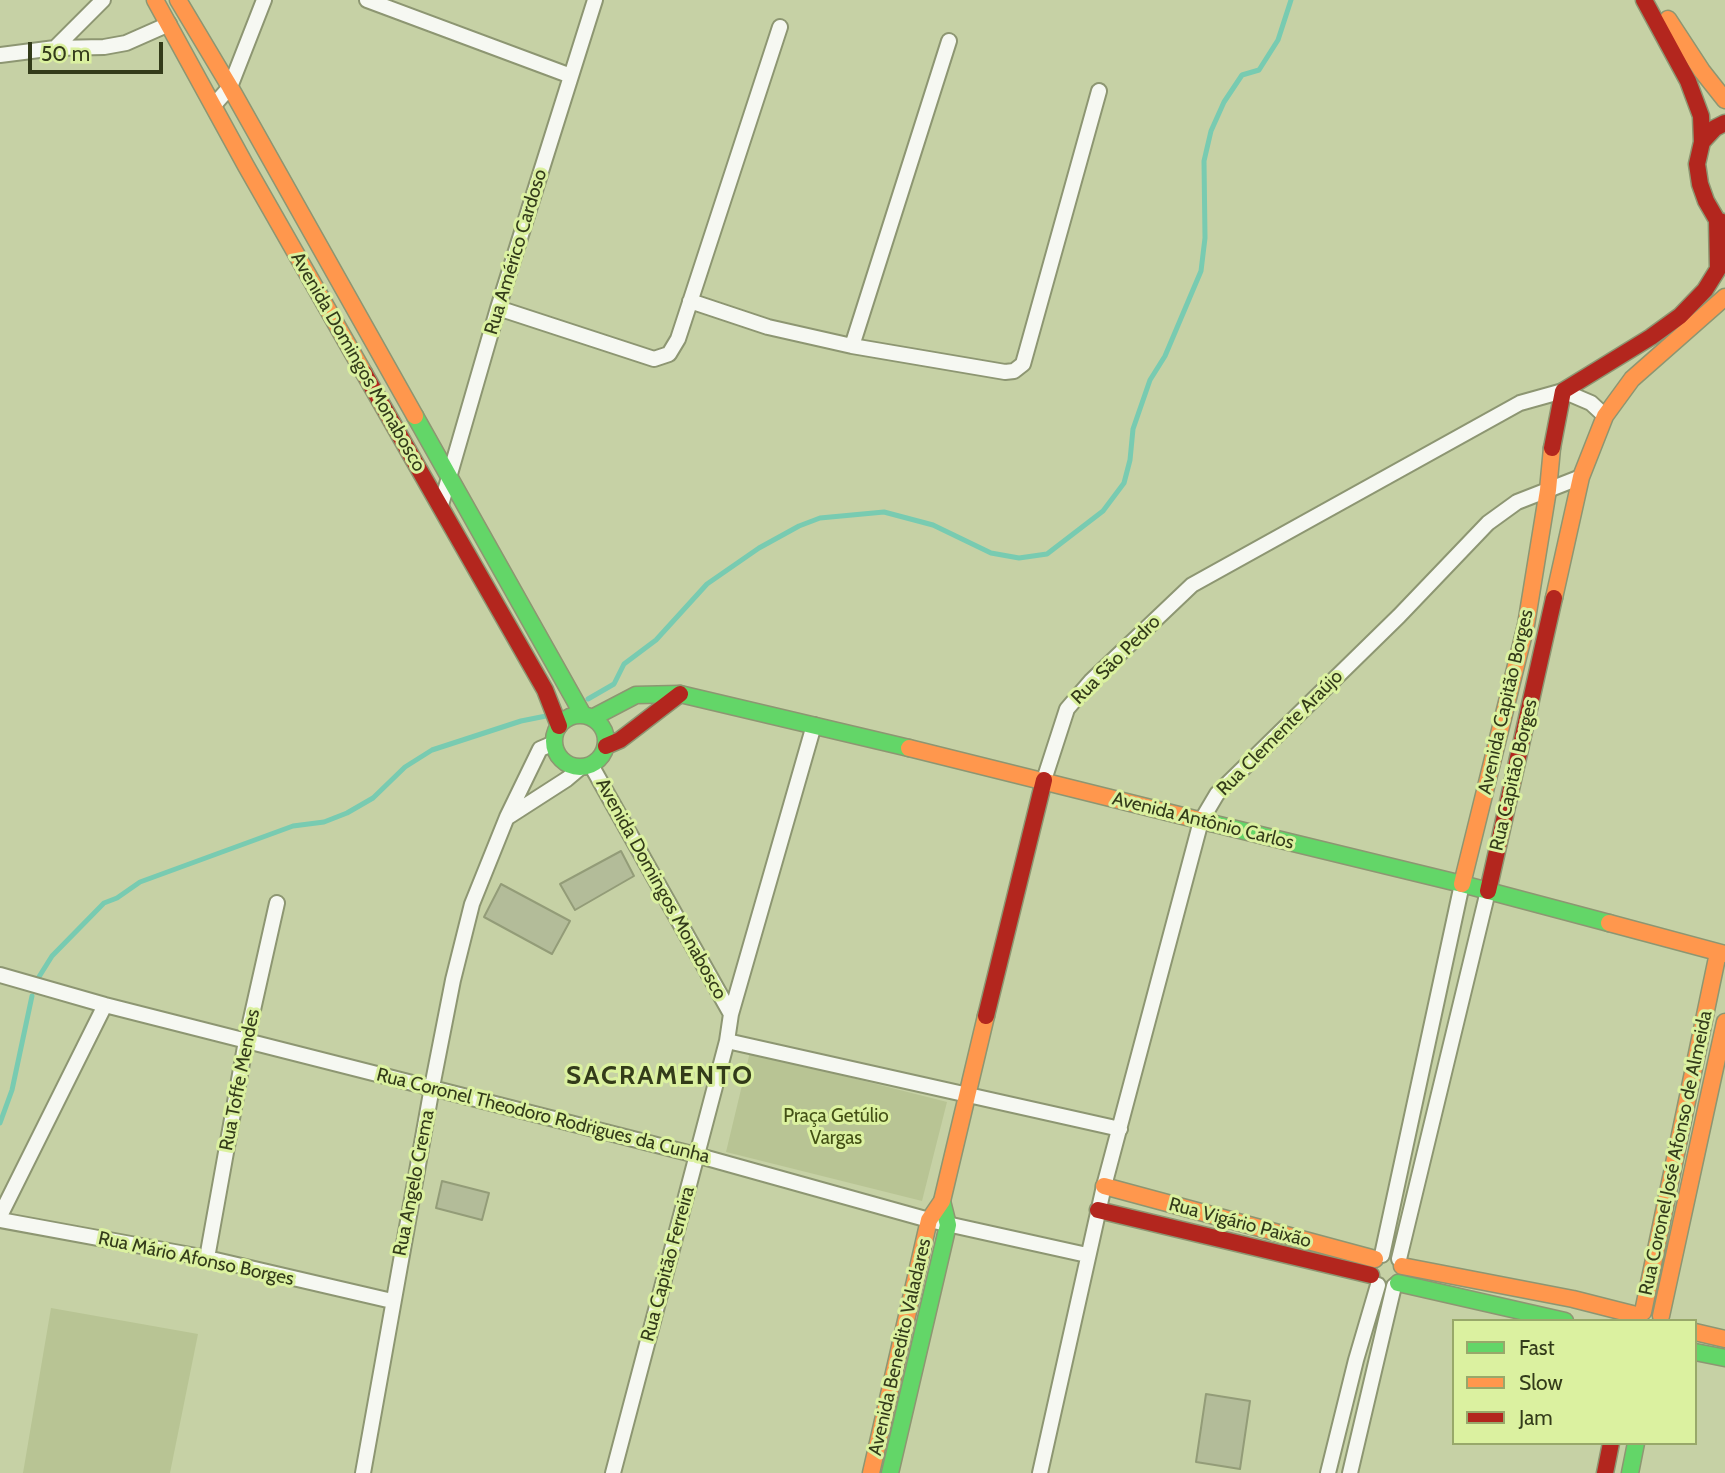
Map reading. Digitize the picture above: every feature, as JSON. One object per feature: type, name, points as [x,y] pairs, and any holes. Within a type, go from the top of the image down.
[{"type":"street","points":[[55,48],[103,0]]},
{"type":"street","name":"Avenida Domingos Monabosco","points":[[155,0],[246,166],[545,690],[559,726]]},
{"type":"street","points":[[178,0],[588,717],[603,730],[606,746],[598,761],[585,766],[507,817]]},
{"type":"street","points":[[214,105],[230,87],[264,0]]},
{"type":"street","points":[[368,0],[571,76]]},
{"type":"street","name":"Rua Américo Cardoso","points":[[441,506],[498,308],[595,0]]},
{"type":"street","points":[[1563,391],[1680,316],[1705,290],[1718,269],[1721,221],[1700,184],[1697,164],[1703,142],[1700,116],[1688,81],[1644,0]]},
{"type":"street","points":[[1657,0],[1702,71],[1725,100]]},
{"type":"street","points":[[0,55],[126,43],[169,24]]},
{"type":"street","points":[[498,308],[654,359],[669,354],[674,348],[690,301],[780,27]]},
{"type":"street","points":[[852,346],[948,41]]},
{"type":"street","points":[[690,301],[768,327],[852,346],[1004,372],[1014,371],[1023,364],[1099,91]]},
{"type":"street","points":[[1703,142],[1715,128],[1725,123]]},
{"type":"street","name":"Rua Capitão Borges","points":[[1401,1263],[1581,477],[1605,416],[1632,379],[1725,297]]},
{"type":"street","points":[[1563,391],[1591,403],[1605,416]]},
{"type":"street","name":"Avenida Capitão Borges","points":[[1350,1473],[1383,1274],[1462,884],[1526,625],[1548,490],[1550,451],[1563,391]]},
{"type":"street","name":"Rua São Pedro","points":[[929,1220],[942,1201],[1044,780],[1068,709],[1091,681],[1192,586],[1520,403],[1563,391]]},
{"type":"street","name":"Rua Clemente Araújo","points":[[1040,1473],[1098,1210],[1201,821],[1217,794],[1399,616],[1488,523],[1517,502],[1581,477]]},
{"type":"street","points":[[606,746],[620,740],[680,694]]},
{"type":"street","name":"Avenida Antônio Carlos","points":[[588,717],[636,695],[680,694],[1044,780],[1462,884],[1721,954]]},
{"type":"street","points":[[585,766],[565,763],[556,751],[554,743],[559,726],[569,717],[588,717]]},
{"type":"street","name":"Rua Capitão Ferreira","points":[[613,1473],[732,1014],[814,725]]},
{"type":"street","name":"Rua Angelo Crema","points":[[363,1473],[432,1087],[453,980],[472,904],[507,817],[540,749],[554,743]]},
{"type":"street","name":"Avenida Domingos Monabosco","points":[[585,766],[732,1014]]},
{"type":"street","name":"Rua Toffe Mendes","points":[[207,1258],[246,1041],[277,903]]},
{"type":"street","name":"Rua Coronel José Afonso de Almeida","points":[[1637,1316],[1721,954]]},
{"type":"street","name":"Rua Coronel Theodoro Rodrigues da Cunha","points":[[0,975],[105,1005],[696,1155],[948,1225],[1087,1255]]},
{"type":"street","points":[[0,1218],[105,1005]]},
{"type":"street","name":"Rua Coronel José Afonso de Almeida","points":[[1663,1318],[1725,1022]]},
{"type":"street","points":[[727,1041],[1120,1129]]},
{"type":"street","points":[[1685,1108],[1704,1114]]},
{"type":"street","name":"Rua Vigário Paixão","points":[[1104,1186],[1383,1274]]},
{"type":"street","name":"Rua São Pedro","points":[[942,1201],[948,1225]]},
{"type":"street","name":"Rua Vigário Paixão","points":[[1098,1210],[1383,1274],[1558,1319]]},
{"type":"street","name":"Rua Mário Afonso Borges","points":[[0,1218],[207,1258],[392,1301]]},
{"type":"street","name":"Avenida Benedito Valadares","points":[[871,1473],[929,1220]]},
{"type":"street","name":"Avenida Benedito Valadares","points":[[890,1473],[948,1225]]},
{"type":"street","points":[[1401,1263],[1403,1275],[1383,1274],[1391,1255],[1401,1263],[1573,1299],[1637,1316],[1656,1312],[1663,1318]]},
{"type":"street","name":"Avenida Capitão Borges","points":[[1328,1473],[1356,1360],[1383,1274]]},
{"type":"street","points":[[1697,1332],[1725,1339]]},
{"type":"street","points":[[1697,1352],[1725,1358]]},
{"type":"street","points":[[1605,1473],[1611,1445]]},
{"type":"street","points":[[1630,1473],[1636,1445]]},
{"type":"green space","name":"Praça Getúlio Vargas","points":[[750,1052],[947,1102],[922,1201],[726,1152]]},
{"type":"green space","points":[[51,1308],[198,1334],[170,1473],[23,1473]]},
{"type":"building","points":[[621,851],[634,876],[575,910],[560,884]]},
{"type":"building","points":[[501,884],[570,921],[552,954],[484,917]]},
{"type":"building","points":[[442,1181],[489,1193],[482,1220],[436,1208]]},
{"type":"building","points":[[1206,1394],[1250,1401],[1240,1469],[1196,1462]]},
{"type":"waterway","points":[[588,699],[614,684],[624,664],[656,640],[707,584],[759,548],[820,518],[884,512],[933,525],[991,553],[1019,558],[1047,554],[1103,511],[1124,483],[1130,460],[1133,429],[1150,380],[1165,356],[1201,271],[1205,238],[1204,161],[1211,131],[1224,102],[1242,75],[1259,70],[1278,40],[1291,0]]},
{"type":"waterway","points":[[37,980],[52,956],[104,903],[117,898],[140,882],[293,826],[324,822],[347,813],[373,798],[405,767],[432,750],[521,721],[546,716]]},
{"type":"waterway","points":[[0,1123],[12,1090],[32,996]]},
{"type":"traffic: fast","points":[[415,416],[583,715]]},
{"type":"traffic: fast","points":[[592,718],[636,695],[680,694],[909,748]]},
{"type":"traffic: fast","points":[[580,715],[590,717],[598,723],[604,731],[606,741],[604,751],[598,759],[590,765],[580,767],[570,765],[562,759],[556,751],[554,741],[556,731],[562,723],[570,717],[580,715]]},
{"type":"traffic: fast","points":[[1211,823],[1609,923]]},
{"type":"traffic: fast","points":[[890,1473],[948,1225],[942,1201]]},
{"type":"traffic: fast","points":[[1398,1283],[1556,1319]]},
{"type":"traffic: fast","points":[[1697,1352],[1725,1358]]},
{"type":"traffic: fast","points":[[1630,1473],[1636,1445]]},
{"type":"traffic: slow","points":[[155,0],[364,373]]},
{"type":"traffic: slow","points":[[178,0],[230,87],[415,416]]},
{"type":"traffic: slow","points":[[1668,19],[1702,71],[1725,100]]},
{"type":"traffic: slow","points":[[1554,598],[1581,477],[1605,416],[1632,379],[1725,297]]},
{"type":"traffic: slow","points":[[1462,884],[1526,625],[1548,490],[1552,448]]},
{"type":"traffic: slow","points":[[909,748],[1211,823]]},
{"type":"traffic: slow","points":[[1609,923],[1725,954]]},
{"type":"traffic: slow","points":[[1643,1312],[1718,953]]},
{"type":"traffic: slow","points":[[871,1473],[929,1220],[942,1201],[986,1016]]},
{"type":"traffic: slow","points":[[1661,1316],[1725,1022]]},
{"type":"traffic: slow","points":[[1104,1186],[1375,1259]]},
{"type":"traffic: slow","points":[[1402,1266],[1573,1299],[1636,1315]]},
{"type":"traffic: slow","points":[[1697,1332],[1725,1339]]},
{"type":"traffic: jam","points":[[1644,0],[1688,81],[1701,116],[1702,142]]},
{"type":"traffic: jam","points":[[1725,123],[1715,128],[1702,142],[1697,164],[1706,201],[1717,220],[1725,223]]},
{"type":"traffic: jam","points":[[1552,448],[1563,391],[1651,337],[1680,316],[1705,290],[1718,269],[1717,220]]},
{"type":"traffic: jam","points":[[364,373],[545,690],[559,726]]},
{"type":"traffic: jam","points":[[1488,891],[1554,598]]},
{"type":"traffic: jam","points":[[606,746],[620,740],[680,694]]},
{"type":"traffic: jam","points":[[986,1016],[1044,780]]},
{"type":"traffic: jam","points":[[1098,1210],[1371,1275]]},
{"type":"traffic: jam","points":[[1605,1473],[1611,1445]]},
{"type":"district","name":"SACRAMENTO","points":[[660,1076]]}]
